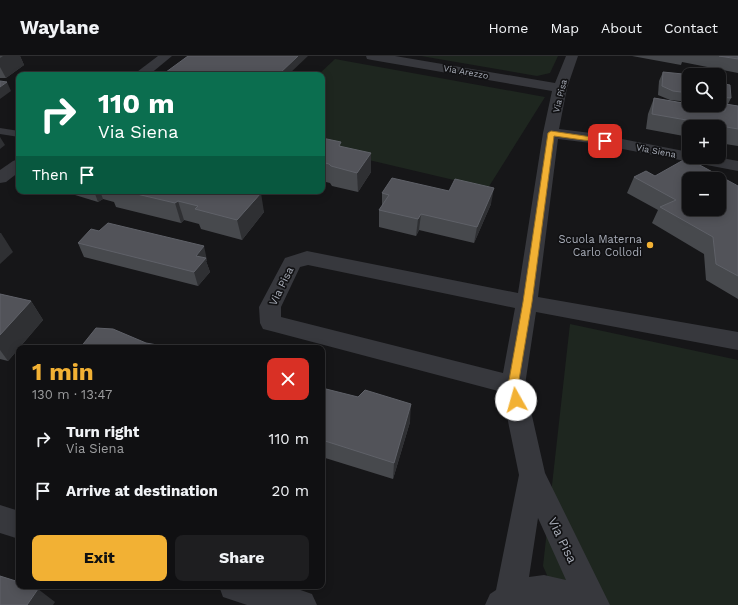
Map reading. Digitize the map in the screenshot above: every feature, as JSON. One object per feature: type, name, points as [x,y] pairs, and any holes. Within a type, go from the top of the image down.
[{"type":"street","points":[[144,72],[166,56]]},
{"type":"street","name":"Via Arezzo","points":[[372,56],[560,88]]},
{"type":"street","name":"Via Pisa","points":[[572,56],[560,88],[551,133],[527,302],[513,386],[532,475],[594,605]]},
{"type":"street","name":"Via Siena","points":[[551,133],[591,138],[682,156]]},
{"type":"street","name":"Via Siena","points":[[726,164],[738,166]]},
{"type":"street","points":[[1,175],[16,166]]},
{"type":"street","name":"Via Pisa","points":[[513,386],[271,323],[270,307],[292,263],[307,258],[527,302],[738,341]]},
{"type":"street","name":"Via Pisa","points":[[505,601],[532,475]]},
{"type":"street","points":[[0,519],[16,524]]},
{"type":"street","points":[[245,589],[301,605]]},
{"type":"street","points":[[505,601],[526,592],[550,591],[572,596],[587,605]]},
{"type":"lane","points":[[0,131],[16,134]]},
{"type":"shaded area","points":[[421,56],[558,56],[550,73],[537,76]]},
{"type":"shaded area","points":[[335,59],[545,97],[488,188],[325,150],[325,72],[321,72]]},
{"type":"shaded area","points":[[570,324],[738,360],[738,605],[560,605],[543,566]]},
{"type":"building","points":[[188,56],[298,56],[281,72],[166,72]]},
{"type":"building","points":[[719,56],[738,56],[738,59]]},
{"type":"building","points":[[663,72],[682,74],[682,92],[673,91],[662,86]]},
{"type":"building","points":[[0,81],[7,82],[0,87]]},
{"type":"building","points":[[726,84],[730,85],[731,98],[726,98]]},
{"type":"building","points":[[654,98],[682,103],[682,112],[726,112],[726,104],[738,106],[738,129],[726,127],[726,120],[686,120],[652,114]]},
{"type":"building","points":[[325,139],[341,142],[339,146],[371,153],[357,173],[331,166],[325,163]]},
{"type":"building","points":[[682,161],[682,164],[698,164],[712,172],[682,172],[682,216],[726,216],[726,179],[738,186],[738,276],[716,264],[713,237],[660,207],[676,200],[634,177],[646,171],[655,176]]},
{"type":"building","points":[[392,178],[449,191],[455,179],[494,188],[477,227],[421,214],[418,219],[379,210],[389,195],[382,193]]},
{"type":"building","points":[[137,194],[260,194],[237,220],[195,209],[198,206],[178,201],[175,203]]},
{"type":"building","points":[[108,223],[204,246],[196,256],[206,258],[194,272],[78,243],[91,229],[99,231]]},
{"type":"building","points":[[0,294],[31,301],[0,335]]},
{"type":"building","points":[[96,328],[113,329],[146,343],[157,345],[82,345]]},
{"type":"building","points":[[325,388],[358,397],[365,390],[411,404],[394,463],[325,441]]},
{"type":"building","points":[[0,576],[16,581],[16,589],[38,589],[27,605],[0,605]]},
{"type":"place","name":"Scuola Materna Carlo Collodi","points":[[650,245]]},
{"type":"route","points":[[516,400],[513,386],[527,302],[551,133],[605,141]]}]
